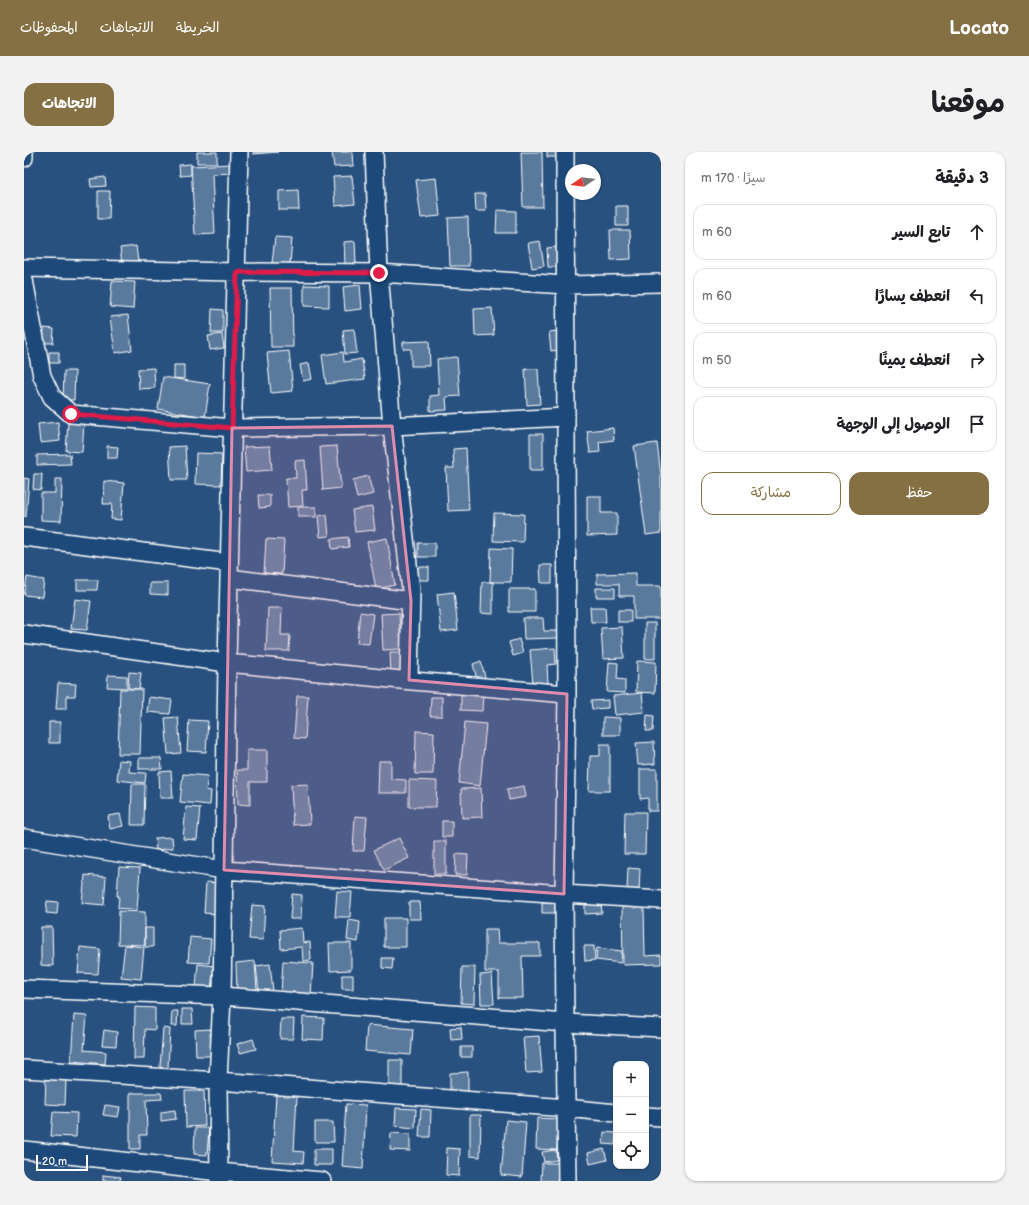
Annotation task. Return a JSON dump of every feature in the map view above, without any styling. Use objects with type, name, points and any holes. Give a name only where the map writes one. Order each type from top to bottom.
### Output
[{"type":"street","points":[[24,152],[24,158]]},
{"type":"street","points":[[219,1176],[218,1081],[222,996],[227,663],[239,152]]},
{"type":"street","points":[[374,152],[379,273],[392,426],[411,590],[409,680]]},
{"type":"street","points":[[565,152],[567,694],[564,894],[567,1181]]},
{"type":"street","points":[[24,268],[379,273],[565,285],[661,283]]},
{"type":"street","points":[[24,280],[42,376],[52,397],[71,414],[232,428],[392,426],[566,418]]},
{"type":"street","points":[[24,537],[411,601]]},
{"type":"street","points":[[24,634],[227,663],[567,694]]},
{"type":"street","points":[[24,838],[224,870],[661,900]]},
{"type":"street","points":[[24,989],[222,996],[565,1023],[661,1028]]},
{"type":"street","points":[[24,1069],[218,1081],[613,1113]]},
{"type":"street","points":[[649,1116],[661,1117]]},
{"type":"street","points":[[24,1150],[219,1176],[322,1181]]},
{"type":"highlighted area","points":[[392,426],[411,601],[409,680],[567,694],[564,894],[224,870],[232,428]]},
{"type":"building","points":[[197,152],[217,152],[217,163],[197,163]]},
{"type":"building","points":[[253,152],[278,152],[253,154]]},
{"type":"building","points":[[332,152],[352,152],[353,166],[334,167]]},
{"type":"building","points":[[521,152],[542,152],[543,207],[523,207]]},
{"type":"building","points":[[547,152],[557,152],[557,157],[547,157]]},
{"type":"building","points":[[191,164],[191,175],[180,176],[179,165]]},
{"type":"building","points":[[233,164],[233,173],[212,174],[215,234],[195,235],[191,166]]},
{"type":"building","points":[[352,176],[355,204],[335,206],[333,177]]},
{"type":"building","points":[[105,177],[106,186],[91,187],[90,179]]},
{"type":"building","points":[[436,178],[440,216],[421,218],[416,180]]},
{"type":"building","points":[[298,190],[299,210],[279,210],[279,191]]},
{"type":"building","points":[[98,191],[110,191],[109,219],[98,219]]},
{"type":"building","points":[[475,194],[485,194],[486,211],[476,211]]},
{"type":"building","points":[[616,206],[628,206],[628,226],[616,226]]},
{"type":"building","points":[[497,210],[516,211],[516,233],[496,233]]},
{"type":"building","points":[[468,217],[469,266],[450,266],[448,218]]},
{"type":"building","points":[[610,230],[630,230],[631,259],[611,260]]},
{"type":"building","points":[[275,237],[292,238],[290,265],[272,263]]},
{"type":"building","points":[[355,241],[356,264],[345,264],[344,242]]},
{"type":"building","points":[[540,241],[544,266],[532,268],[528,243]]},
{"type":"building","points":[[136,246],[138,261],[122,263],[120,248]]},
{"type":"building","points":[[557,247],[558,267],[548,267],[547,248]]},
{"type":"building","points":[[112,281],[135,282],[133,309],[110,307]]},
{"type":"building","points":[[304,285],[329,286],[329,307],[304,306]]},
{"type":"building","points":[[360,285],[362,309],[345,311],[343,287]]},
{"type":"building","points":[[270,288],[292,288],[293,347],[271,347]]},
{"type":"building","points":[[492,308],[494,335],[475,336],[474,309]]},
{"type":"building","points":[[212,309],[223,310],[223,333],[211,333]]},
{"type":"building","points":[[128,315],[132,350],[115,353],[110,317]]},
{"type":"building","points":[[44,328],[54,329],[53,343],[43,343]]},
{"type":"building","points":[[354,329],[357,353],[345,354],[343,330]]},
{"type":"building","points":[[557,331],[558,350],[551,351],[549,332]]},
{"type":"building","points":[[222,334],[224,348],[210,350],[208,336]]},
{"type":"building","points":[[429,341],[430,366],[411,366],[411,349],[403,349],[403,342]]},
{"type":"building","points":[[289,351],[293,391],[271,393],[267,353]]},
{"type":"building","points":[[49,352],[59,352],[59,363],[49,363]]},
{"type":"building","points":[[343,352],[344,362],[362,359],[365,379],[326,384],[322,355]]},
{"type":"building","points":[[457,357],[460,396],[446,397],[447,410],[430,411],[430,396],[439,395],[437,359]]},
{"type":"building","points":[[309,363],[312,379],[303,381],[300,365]]},
{"type":"building","points":[[174,365],[184,365],[184,379],[174,378]]},
{"type":"building","points":[[154,368],[155,388],[139,389],[138,369]]},
{"type":"building","points":[[525,369],[538,369],[540,404],[527,405]]},
{"type":"building","points":[[64,371],[75,371],[74,400],[63,400]]},
{"type":"building","points":[[163,377],[210,384],[205,417],[158,409]]},
{"type":"building","points":[[58,422],[60,441],[40,443],[38,424]]},
{"type":"building","points":[[68,423],[84,424],[82,452],[66,451]]},
{"type":"building","points":[[613,428],[614,440],[599,442],[600,452],[590,453],[587,431]]},
{"type":"building","points":[[530,434],[543,434],[543,470],[530,470]]},
{"type":"building","points":[[657,443],[661,475],[661,533],[646,535],[634,446]]},
{"type":"building","points":[[107,446],[118,447],[117,458],[107,458]]},
{"type":"building","points":[[185,446],[187,480],[171,480],[169,447]]},
{"type":"building","points":[[270,446],[272,470],[246,472],[244,447]]},
{"type":"building","points":[[337,446],[341,488],[323,490],[320,447]]},
{"type":"building","points":[[466,448],[469,510],[448,511],[446,468],[454,468],[453,449]]},
{"type":"building","points":[[196,453],[222,454],[221,485],[195,484]]},
{"type":"building","points":[[70,454],[71,464],[37,465],[37,455]]},
{"type":"building","points":[[305,460],[307,490],[302,490],[303,506],[288,507],[286,478],[296,478],[295,461]]},
{"type":"building","points":[[34,474],[42,474],[41,490],[33,489]]},
{"type":"building","points":[[368,476],[373,494],[357,498],[353,480]]},
{"type":"building","points":[[24,478],[29,479],[26,517],[24,516]]},
{"type":"building","points":[[55,479],[62,479],[61,521],[41,520],[41,493],[55,493]]},
{"type":"building","points":[[104,481],[124,483],[121,520],[111,519],[112,504],[103,504]]},
{"type":"building","points":[[258,495],[270,495],[270,507],[259,508]]},
{"type":"building","points":[[587,496],[601,496],[601,513],[617,513],[617,535],[587,536]]},
{"type":"building","points":[[298,507],[316,507],[316,517],[298,517]]},
{"type":"building","points":[[372,507],[375,530],[355,532],[352,510]]},
{"type":"building","points":[[494,513],[524,514],[523,542],[493,541]]},
{"type":"building","points":[[327,515],[329,536],[320,537],[318,516]]},
{"type":"building","points":[[348,537],[349,547],[332,549],[331,539]]},
{"type":"building","points":[[387,538],[395,585],[376,589],[367,542]]},
{"type":"building","points":[[266,539],[284,540],[282,574],[264,573]]},
{"type":"building","points":[[418,543],[435,543],[435,557],[418,557]]},
{"type":"building","points":[[491,548],[512,549],[511,582],[490,582]]},
{"type":"building","points":[[540,565],[552,565],[552,583],[541,583]]},
{"type":"building","points":[[416,567],[429,567],[429,580],[416,580]]},
{"type":"building","points":[[636,573],[636,586],[661,586],[661,619],[634,619],[634,596],[619,596],[619,584],[597,584],[597,574]]},
{"type":"building","points":[[27,577],[44,580],[42,597],[24,595]]},
{"type":"building","points":[[77,580],[98,580],[97,590],[77,590]]},
{"type":"building","points":[[482,582],[493,582],[493,614],[481,613]]},
{"type":"building","points":[[150,583],[168,583],[168,595],[150,594]]},
{"type":"building","points":[[596,588],[615,588],[615,597],[596,597]]},
{"type":"building","points":[[509,589],[535,589],[535,612],[509,612]]},
{"type":"building","points":[[454,592],[458,630],[441,632],[437,594]]},
{"type":"building","points":[[75,599],[91,601],[87,630],[71,629]]},
{"type":"building","points":[[590,607],[605,607],[606,622],[591,622]]},
{"type":"building","points":[[268,608],[282,608],[281,635],[290,635],[289,651],[266,651]]},
{"type":"building","points":[[618,610],[631,610],[631,622],[618,622]]},
{"type":"building","points":[[360,612],[373,614],[369,644],[357,643]]},
{"type":"building","points":[[399,613],[401,649],[383,650],[381,614]]},
{"type":"building","points":[[523,618],[543,618],[544,631],[558,631],[558,638],[524,639]]},
{"type":"building","points":[[645,623],[655,623],[655,659],[645,659]]},
{"type":"building","points":[[622,627],[624,658],[603,659],[601,628]]},
{"type":"building","points":[[519,639],[523,653],[513,656],[509,642]]},
{"type":"building","points":[[555,648],[556,664],[547,665],[548,683],[533,684],[530,650]]},
{"type":"building","points":[[390,652],[404,652],[405,674],[391,675]]},
{"type":"building","points":[[481,661],[485,677],[477,680],[473,664]]},
{"type":"building","points":[[637,661],[656,662],[655,693],[636,692]]},
{"type":"building","points":[[609,662],[618,663],[617,679],[625,680],[625,693],[607,692]]},
{"type":"building","points":[[129,672],[141,673],[139,689],[128,688]]},
{"type":"building","points":[[108,675],[127,676],[127,688],[107,687]]},
{"type":"building","points":[[58,683],[76,684],[75,696],[66,696],[66,709],[56,709]]},
{"type":"building","points":[[120,689],[142,689],[140,754],[118,754]]},
{"type":"building","points":[[461,693],[483,694],[482,711],[461,710]]},
{"type":"building","points":[[642,693],[644,712],[615,715],[613,696]]},
{"type":"building","points":[[297,696],[308,696],[305,739],[294,738]]},
{"type":"building","points":[[149,697],[172,700],[170,714],[147,712]]},
{"type":"building","points":[[431,697],[442,697],[442,716],[430,716]]},
{"type":"building","points":[[608,700],[608,708],[592,709],[591,701]]},
{"type":"building","points":[[647,715],[654,716],[653,731],[646,731]]},
{"type":"building","points":[[178,717],[181,753],[168,754],[165,718]]},
{"type":"building","points":[[603,717],[620,718],[620,735],[603,735]]},
{"type":"building","points":[[189,720],[208,721],[206,752],[187,751]]},
{"type":"building","points":[[49,722],[60,722],[60,743],[49,743]]},
{"type":"building","points":[[465,722],[486,724],[480,786],[459,783]]},
{"type":"building","points":[[416,731],[434,732],[433,774],[415,774]]},
{"type":"building","points":[[654,742],[655,764],[638,765],[636,743]]},
{"type":"building","points":[[600,744],[610,744],[610,791],[589,791],[590,756],[600,756]]},
{"type":"building","points":[[247,750],[267,750],[267,782],[250,782],[250,805],[238,804],[237,770],[247,770]]},
{"type":"building","points":[[139,758],[161,758],[162,769],[139,769]]},
{"type":"building","points":[[119,760],[130,761],[129,772],[146,773],[145,783],[117,780]]},
{"type":"building","points":[[379,761],[391,761],[391,779],[406,780],[406,793],[378,793]]},
{"type":"building","points":[[640,769],[657,769],[657,811],[648,811],[648,798],[640,799]]},
{"type":"building","points":[[171,771],[173,798],[160,798],[159,772]]},
{"type":"building","points":[[183,774],[208,776],[206,790],[211,791],[210,805],[180,802]]},
{"type":"building","points":[[409,780],[437,781],[436,807],[409,807]]},
{"type":"building","points":[[132,784],[145,784],[144,825],[131,825]]},
{"type":"building","points":[[308,784],[310,824],[293,825],[291,785]]},
{"type":"building","points":[[524,786],[526,797],[509,800],[507,789]]},
{"type":"building","points":[[481,788],[482,817],[462,818],[461,789]]},
{"type":"building","points":[[186,807],[200,808],[197,840],[183,839]]},
{"type":"building","points":[[625,812],[646,812],[645,854],[624,854]]},
{"type":"building","points":[[120,814],[123,826],[110,829],[108,816]]},
{"type":"building","points":[[355,816],[367,817],[364,851],[353,851]]},
{"type":"building","points":[[442,821],[452,821],[452,837],[442,837]]},
{"type":"building","points":[[172,837],[173,848],[156,850],[155,838]]},
{"type":"building","points":[[399,838],[409,858],[384,870],[374,850]]},
{"type":"building","points":[[434,841],[446,841],[446,874],[434,874]]},
{"type":"building","points":[[456,854],[468,855],[467,875],[455,875]]},
{"type":"building","points":[[119,867],[140,868],[137,910],[118,908],[119,896],[117,896]]},
{"type":"building","points":[[628,868],[640,869],[639,891],[627,890]]},
{"type":"building","points":[[85,875],[106,877],[104,905],[82,903]]},
{"type":"building","points":[[206,882],[218,883],[215,914],[204,913]]},
{"type":"building","points":[[337,891],[352,892],[350,917],[335,917]]},
{"type":"building","points":[[292,894],[302,895],[301,919],[290,919]]},
{"type":"building","points":[[47,901],[58,902],[57,914],[46,913]]},
{"type":"building","points":[[409,902],[420,902],[421,919],[409,919]]},
{"type":"building","points":[[542,902],[559,902],[559,913],[542,913]]},
{"type":"building","points":[[601,903],[602,913],[585,914],[585,904]]},
{"type":"building","points":[[252,905],[265,906],[263,940],[249,939]]},
{"type":"building","points":[[622,906],[644,906],[645,956],[661,955],[661,964],[623,965]]},
{"type":"building","points":[[119,911],[145,912],[145,945],[118,944]]},
{"type":"building","points":[[384,918],[406,918],[406,947],[384,947]]},
{"type":"building","points":[[349,920],[360,922],[358,942],[347,940]]},
{"type":"building","points":[[41,927],[52,927],[53,966],[41,965]]},
{"type":"building","points":[[145,928],[153,928],[153,947],[145,947]]},
{"type":"building","points":[[302,928],[303,943],[310,942],[311,960],[303,961],[302,947],[281,949],[280,930]]},
{"type":"building","points":[[485,929],[497,929],[498,943],[540,943],[540,956],[522,956],[523,998],[499,998],[499,972],[485,972]]},
{"type":"building","points":[[190,937],[211,939],[209,963],[188,962]]},
{"type":"building","points":[[329,943],[351,943],[351,970],[330,971]]},
{"type":"building","points":[[125,945],[144,947],[141,979],[121,977]]},
{"type":"building","points":[[584,946],[594,946],[595,960],[585,961]]},
{"type":"building","points":[[80,947],[100,949],[98,974],[78,973]]},
{"type":"building","points":[[597,948],[622,951],[621,963],[596,960]]},
{"type":"building","points":[[382,958],[393,958],[392,969],[382,968]]},
{"type":"building","points":[[255,961],[257,991],[237,993],[236,963]]},
{"type":"building","points":[[283,961],[313,963],[311,996],[281,994]]},
{"type":"building","points":[[198,964],[214,966],[211,989],[196,987]]},
{"type":"building","points":[[270,964],[273,991],[259,993],[256,966]]},
{"type":"building","points":[[462,967],[475,967],[474,1004],[461,1003]]},
{"type":"building","points":[[492,974],[494,1004],[481,1004],[480,975]]},
{"type":"building","points":[[342,975],[353,975],[353,989],[342,989]]},
{"type":"building","points":[[135,1007],[155,1008],[155,1030],[145,1029],[144,1059],[134,1059]]},
{"type":"building","points":[[182,1009],[192,1009],[193,1024],[182,1024]]},
{"type":"building","points":[[172,1011],[178,1011],[177,1026],[171,1026]]},
{"type":"building","points":[[74,1015],[87,1016],[84,1050],[106,1052],[105,1064],[71,1061]]},
{"type":"building","points":[[303,1017],[324,1018],[323,1040],[302,1039]]},
{"type":"building","points":[[281,1019],[294,1019],[293,1039],[280,1039]]},
{"type":"building","points":[[367,1025],[413,1029],[411,1055],[365,1051]]},
{"type":"building","points":[[461,1027],[462,1039],[451,1040],[450,1028]]},
{"type":"building","points":[[163,1028],[170,1029],[168,1068],[160,1067]]},
{"type":"building","points":[[210,1029],[211,1056],[196,1056],[195,1030]]},
{"type":"building","points":[[104,1030],[117,1032],[116,1046],[102,1045]]},
{"type":"building","points":[[539,1036],[542,1072],[526,1073],[523,1037]]},
{"type":"building","points":[[253,1039],[256,1049],[240,1053],[237,1044]]},
{"type":"building","points":[[461,1047],[472,1047],[472,1057],[461,1057]]},
{"type":"building","points":[[389,1060],[402,1060],[402,1086],[389,1086]]},
{"type":"building","points":[[468,1072],[468,1092],[450,1092],[450,1073]]},
{"type":"building","points":[[46,1079],[66,1080],[65,1105],[45,1104]]},
{"type":"building","points":[[185,1091],[204,1091],[205,1126],[186,1127]]},
{"type":"building","points":[[130,1093],[161,1093],[162,1099],[146,1100],[147,1135],[140,1135],[140,1149],[130,1149]]},
{"type":"building","points":[[276,1095],[297,1096],[294,1151],[304,1152],[303,1163],[272,1161]]},
{"type":"building","points":[[346,1104],[366,1105],[363,1169],[342,1167]]},
{"type":"building","points":[[105,1105],[120,1107],[118,1117],[103,1115]]},
{"type":"building","points":[[396,1108],[416,1109],[415,1128],[395,1126]]},
{"type":"building","points":[[421,1109],[431,1110],[430,1137],[419,1137]]},
{"type":"building","points":[[175,1110],[176,1119],[161,1121],[161,1112]]},
{"type":"building","points":[[53,1112],[77,1113],[76,1137],[51,1136]]},
{"type":"building","points":[[470,1115],[481,1115],[480,1157],[470,1156]]},
{"type":"building","points":[[537,1118],[558,1119],[557,1150],[536,1149]]},
{"type":"building","points":[[506,1120],[526,1122],[522,1177],[501,1175]]},
{"type":"building","points":[[315,1122],[333,1122],[334,1142],[315,1142]]},
{"type":"building","points":[[195,1128],[209,1128],[207,1155],[194,1154]]},
{"type":"building","points":[[604,1132],[613,1133],[613,1145],[603,1144]]},
{"type":"building","points":[[391,1133],[410,1134],[410,1151],[390,1150]]},
{"type":"building","points":[[447,1148],[460,1149],[459,1176],[446,1175]]},
{"type":"building","points":[[314,1149],[332,1149],[332,1165],[314,1165]]},
{"type":"building","points":[[604,1149],[607,1160],[590,1164],[588,1153]]},
{"type":"building","points":[[556,1150],[557,1160],[544,1162],[542,1152]]},
{"type":"building","points":[[542,1163],[564,1163],[563,1181],[541,1181]]},
{"type":"building","points":[[103,1175],[121,1177],[120,1181],[103,1181]]},
{"type":"route","points":[[71,414],[232,428],[237,272],[379,273]]}]
